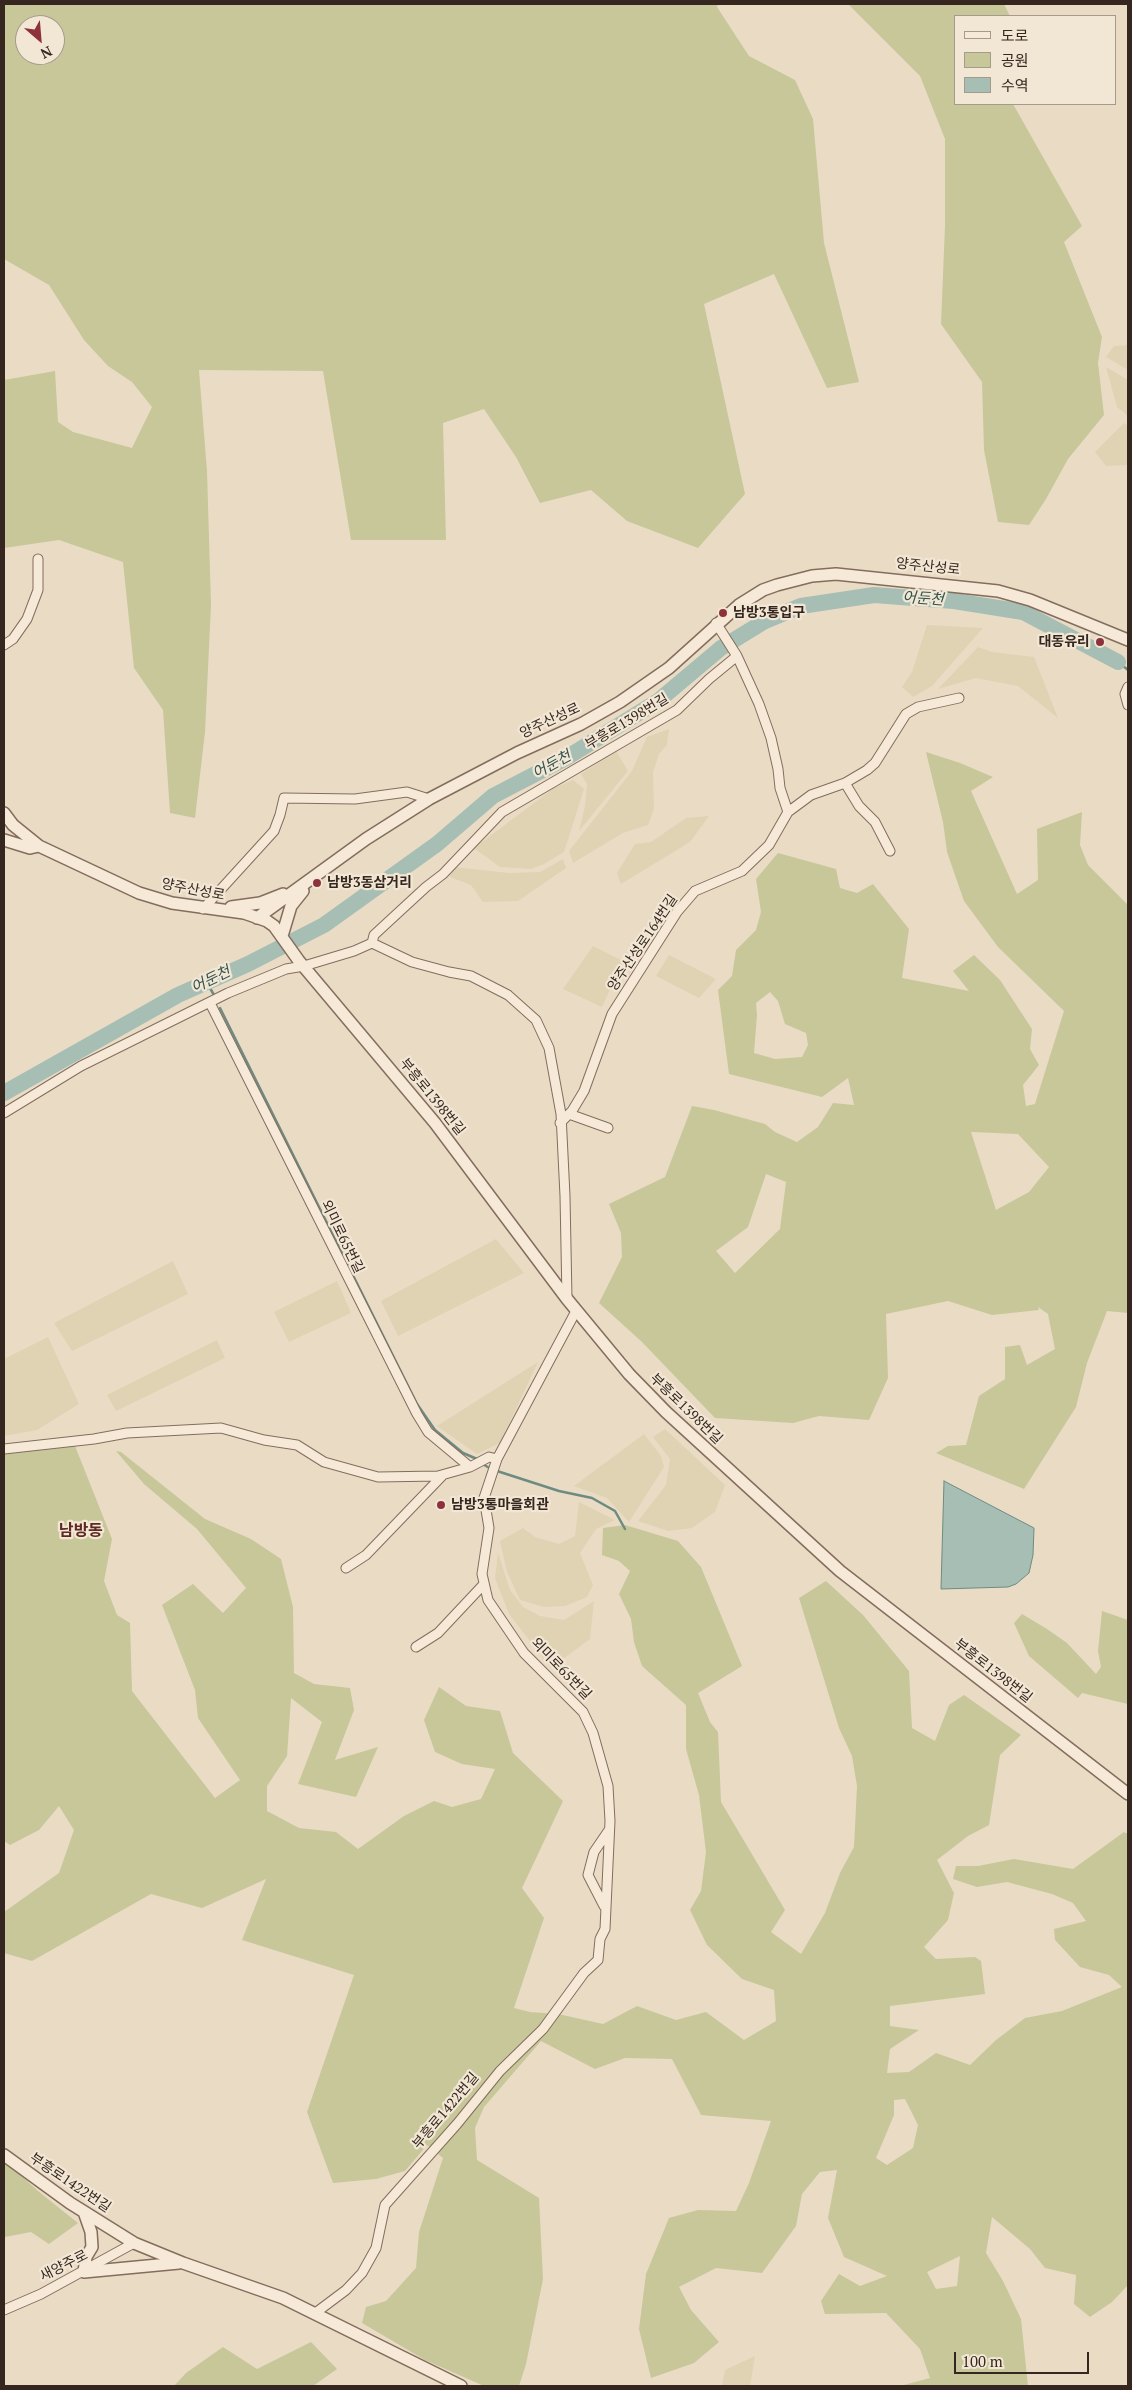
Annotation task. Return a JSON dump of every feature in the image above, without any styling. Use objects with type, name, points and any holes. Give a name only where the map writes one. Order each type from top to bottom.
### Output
[{"type":"street","points":[[4,645],[13,639],[27,619],[38,590],[38,559]]},
{"type":"street","name":"양주산성로","points":[[4,813],[13,825],[39,846],[139,893],[172,903],[244,913],[257,918],[314,879],[366,839],[429,800],[517,753],[580,724],[620,702],[669,668],[720,628],[747,600],[770,588],[812,576],[836,574],[998,591],[1030,600],[1128,640]]},
{"type":"street","points":[[720,628],[737,656],[759,704],[770,738],[778,769],[780,788],[788,812]]},
{"type":"street","name":"부흥로1398번길","points":[[372,943],[374,935],[426,887],[443,874],[502,812],[677,710],[709,679],[737,656]]},
{"type":"street","points":[[1127,690],[1128,705]]},
{"type":"street","name":"양주산성로164번길","points":[[564,1117],[584,1091],[612,1014],[677,912],[695,892],[742,871],[769,845],[788,812],[811,795],[845,783],[875,763],[906,714],[918,707],[959,698]]},
{"type":"street","points":[[845,783],[859,806],[875,822],[890,851]]},
{"type":"street","points":[[207,909],[274,831],[284,798],[355,799],[407,792],[429,800]]},
{"type":"street","points":[[4,840],[30,848],[39,846]]},
{"type":"street","points":[[207,909],[260,903],[314,879]]},
{"type":"street","points":[[282,936],[291,906],[314,879]]},
{"type":"street","name":"부흥로1398번길","points":[[257,918],[267,921],[282,936],[302,963],[435,1123],[566,1299],[629,1374],[660,1405],[840,1571],[1128,1794]]},
{"type":"street","points":[[4,1112],[81,1066],[228,993],[302,963],[354,951],[372,943],[412,962],[471,976],[508,995],[536,1020],[549,1048],[564,1117],[566,1299]]},
{"type":"street","name":"외미로65번길","points":[[210,1003],[417,1414],[428,1432],[477,1464]]},
{"type":"street","points":[[564,1117],[608,1128]]},
{"type":"street","name":"외미로65번길","points":[[576,1311],[495,1466],[484,1498],[489,1528],[482,1574],[488,1600],[524,1653],[583,1712],[593,1733],[608,1786],[609,1830],[605,1929]]},
{"type":"street","points":[[4,1449],[105,1438],[127,1433],[221,1428],[264,1440],[297,1445],[324,1462],[378,1477],[443,1475],[477,1464],[488,1457],[495,1466]]},
{"type":"street","points":[[346,1568],[366,1555],[443,1475]]},
{"type":"street","points":[[416,1647],[438,1633],[484,1584]]},
{"type":"street","points":[[605,1907],[588,1875],[594,1852],[609,1830]]},
{"type":"street","name":"부흥로1422번길","points":[[314,2314],[346,2290],[362,2273],[376,2248],[385,2206],[457,2124],[500,2071],[543,2029],[584,1972],[598,1960],[600,1940],[605,1929]]},
{"type":"street","name":"부흥로1422번길","points":[[4,2156],[35,2180],[134,2243],[183,2263],[283,2298],[461,2386]]},
{"type":"street","points":[[84,2212],[91,2232],[92,2247],[86,2257],[84,2272],[183,2263]]},
{"type":"street","name":"새양주로","points":[[4,2310],[84,2272],[134,2243]]},
{"type":"shaded area","points":[[1128,345],[1128,370],[1106,357],[1114,346]]},
{"type":"shaded area","points":[[1106,367],[1128,380],[1128,416],[1117,407]]},
{"type":"shaded area","points":[[1124,423],[1128,426],[1128,465],[1106,466],[1095,452]]},
{"type":"shaded area","points":[[927,625],[983,628],[932,686],[913,697],[902,687],[912,672]]},
{"type":"shaded area","points":[[978,647],[992,652],[1034,657],[1058,718],[1018,686],[976,678],[938,689]]},
{"type":"shaded area","points":[[669,729],[667,745],[659,754],[653,772],[654,809],[648,825],[623,833],[573,863],[569,851],[632,771],[647,737]]},
{"type":"shaded area","points":[[616,751],[628,771],[579,831],[585,806],[587,784],[581,774]]},
{"type":"shaded area","points":[[573,780],[584,789],[564,852],[544,864],[531,869],[500,867],[474,848],[554,788]]},
{"type":"shaded area","points":[[709,816],[690,842],[621,884],[617,873],[635,844],[651,842],[686,818]]},
{"type":"shaded area","points":[[563,859],[566,868],[518,901],[483,902],[471,885],[450,877],[454,867],[509,873],[540,872]]},
{"type":"shaded area","points":[[593,946],[623,961],[602,1007],[563,989]]},
{"type":"shaded area","points":[[669,955],[716,979],[699,998],[656,976]]},
{"type":"shaded area","points":[[496,1239],[524,1273],[398,1336],[381,1301]]},
{"type":"shaded area","points":[[173,1261],[188,1294],[72,1351],[54,1323]]},
{"type":"shaded area","points":[[337,1281],[351,1313],[289,1342],[274,1312]]},
{"type":"shaded area","points":[[48,1337],[79,1404],[37,1430],[4,1436],[4,1359]]},
{"type":"shaded area","points":[[217,1340],[225,1358],[116,1411],[107,1395]]},
{"type":"shaded area","points":[[538,1362],[500,1443],[477,1454],[437,1426]]},
{"type":"shaded area","points":[[665,1429],[725,1485],[715,1512],[692,1528],[668,1531],[638,1521],[666,1485],[670,1459],[653,1437]]},
{"type":"shaded area","points":[[644,1434],[661,1456],[664,1467],[629,1522],[607,1498],[574,1486]]},
{"type":"shaded area","points":[[579,1502],[615,1520],[596,1529],[580,1553],[593,1585],[587,1597],[565,1606],[544,1607],[520,1600],[507,1572],[500,1541],[523,1528],[535,1537],[559,1544],[575,1536]]},
{"type":"shaded area","points":[[498,1553],[510,1590],[523,1607],[540,1616],[564,1620],[594,1601],[590,1639],[551,1668],[509,1614],[495,1578]]},
{"type":"shaded area","points":[[755,2356],[750,2386],[722,2386],[725,2370]]},
{"type":"green space","points":[[4,4],[718,4],[717,7],[749,56],[795,80],[813,119],[824,243],[859,382],[827,388],[774,274],[704,304],[745,494],[698,548],[627,521],[591,490],[540,503],[516,457],[484,409],[443,423],[446,540],[351,540],[323,371],[199,370],[207,471],[211,605],[205,732],[195,818],[170,813],[163,710],[134,668],[123,562],[59,540],[4,548],[4,380],[55,371],[58,422],[73,432],[132,448],[152,407],[132,382],[108,366],[84,340],[49,285],[4,259]]},
{"type":"green space","points":[[848,4],[1004,4],[1010,15],[954,15],[954,105],[1014,105],[1082,226],[1064,242],[1102,337],[1098,363],[1104,415],[1068,459],[1029,525],[998,522],[984,450],[982,382],[941,324],[945,226],[945,139],[920,76]]},
{"type":"green space","points":[[926,752],[960,763],[993,777],[971,791],[1017,894],[1038,880],[1037,829],[1082,812],[1080,845],[1088,865],[1128,905],[1128,1313],[1107,1311],[1087,1363],[1076,1407],[1024,1489],[936,1453],[948,1446],[966,1445],[979,1396],[1005,1379],[1005,1347],[1020,1345],[1027,1365],[1055,1349],[1048,1314],[1038,1307],[1039,1310],[992,1315],[948,1301],[886,1314],[888,1378],[869,1420],[819,1416],[793,1423],[715,1418],[642,1342],[599,1303],[622,1257],[621,1233],[609,1204],[665,1177],[692,1106],[765,1124],[775,1132],[797,1142],[818,1127],[833,1103],[854,1105],[848,1078],[822,1097],[729,1074],[718,990],[732,976],[736,950],[756,930],[761,912],[756,879],[778,853],[836,869],[840,888],[857,893],[873,884],[909,929],[902,978],[969,991],[953,971],[974,955],[1000,980],[1032,1029],[1030,1049],[1039,1065],[1023,1085],[1026,1106],[1035,1104],[1064,1011],[998,947],[964,901],[947,852],[943,822]],"holes":[[[770,992],[778,1001],[785,1024],[806,1033],[808,1045],[802,1057],[775,1059],[754,1053],[756,1003]],[[971,1132],[1018,1134],[1049,1167],[1029,1192],[996,1210]],[[766,1174],[786,1182],[780,1229],[735,1273],[716,1251],[748,1227]]]},
{"type":"green space","points":[[75,1446],[112,1539],[104,1581],[117,1615],[130,1623],[132,1691],[215,1798],[240,1780],[198,1718],[195,1690],[162,1605],[193,1584],[223,1613],[246,1588],[197,1529],[144,1484],[116,1451],[121,1452],[205,1519],[251,1539],[281,1559],[293,1607],[294,1673],[314,1684],[350,1688],[354,1710],[335,1760],[378,1747],[356,1797],[298,1784],[322,1722],[291,1698],[287,1756],[267,1786],[267,1811],[299,1828],[336,1832],[358,1849],[404,1816],[434,1801],[452,1807],[481,1799],[495,1769],[462,1764],[435,1752],[424,1720],[439,1687],[466,1706],[500,1711],[513,1753],[563,1801],[522,1888],[544,1918],[514,2008],[530,2012],[558,2014],[603,2024],[637,2006],[676,2020],[706,2012],[744,2040],[776,2021],[774,1990],[742,1979],[707,1945],[690,1910],[701,1891],[706,1852],[699,1795],[686,1749],[686,1705],[642,1666],[634,1642],[631,1619],[619,1594],[630,1571],[619,1561],[602,1555],[603,1528],[625,1525],[678,1541],[701,1567],[742,1666],[698,1693],[710,1722],[718,1732],[721,1802],[785,1910],[771,1932],[801,1954],[825,1913],[840,1873],[854,1847],[857,1786],[852,1756],[839,1728],[799,1598],[826,1581],[863,1615],[909,1671],[912,1728],[935,1741],[949,1705],[964,1695],[1021,1735],[1000,1755],[989,1825],[968,1836],[937,1860],[954,1893],[948,1920],[924,1947],[936,1959],[975,1957],[981,1961],[985,1994],[890,2006],[890,2026],[919,2030],[890,2049],[887,2073],[909,2072],[936,2053],[970,2065],[996,2040],[1025,2018],[1062,2011],[1122,1987],[1109,1975],[1080,1967],[1055,1940],[1054,1929],[1086,1921],[1073,1903],[1052,1894],[1007,1882],[977,1887],[953,1879],[956,1866],[978,1866],[1014,1859],[1073,1869],[1124,1832],[1128,1834],[1128,2285],[1112,2302],[1090,2317],[1074,2304],[1076,2275],[1045,2268],[1030,2249],[992,2217],[986,2253],[1003,2281],[1021,2319],[1028,2386],[900,2386],[930,2378],[920,2349],[886,2313],[825,2314],[821,2301],[839,2274],[860,2286],[887,2276],[844,2257],[828,2218],[837,2170],[820,2172],[802,2194],[796,2226],[762,2273],[716,2268],[679,2287],[691,2310],[719,2342],[694,2363],[651,2378],[639,2329],[646,2274],[669,2218],[698,2210],[736,2211],[749,2183],[771,2121],[701,2115],[672,2059],[625,2058],[595,2069],[541,2041],[484,2107],[475,2128],[477,2160],[539,2198],[543,2279],[526,2364],[519,2386],[484,2386],[425,2360],[362,2323],[366,2307],[386,2301],[416,2268],[419,2232],[443,2158],[427,2145],[405,2171],[376,2179],[333,2183],[307,2112],[354,1975],[242,1940],[266,1879],[202,1908],[151,1894],[32,1961],[4,1953],[4,1912],[59,1873],[74,1830],[59,1806],[39,1830],[10,1845],[4,1841],[4,1453]],"holes":[[[905,2099],[918,2125],[913,2148],[887,2165],[876,2158],[894,2115],[894,2100]],[[960,2256],[957,2286],[936,2289],[927,2272]]]},
{"type":"green space","points":[[1102,1611],[1128,1620],[1128,1704],[1082,1693],[1078,1698],[1029,1656],[1014,1623],[1022,1614],[1047,1629],[1067,1643],[1096,1674],[1101,1667],[1098,1651]]},
{"type":"green space","points":[[4,2160],[38,2191],[78,2223],[49,2244],[31,2232],[5,2237]]},
{"type":"green space","points":[[311,2342],[337,2369],[313,2386],[174,2386],[186,2373],[223,2347],[257,2369]]},
{"type":"water","points":[[944,1481],[1034,1528],[1033,1555],[1029,1573],[1016,1584],[1008,1587],[941,1589]]},
{"type":"waterway","name":"어둔천","points":[[4,1093],[178,995],[248,964],[324,925],[437,844],[493,796],[566,758],[658,701],[721,648],[765,621],[801,606],[874,595],[954,601],[1023,612],[1118,662]]},
{"type":"waterway","name":"어둔천","points":[[1118,662],[1128,670]]},
{"type":"waterway","points":[[207,983],[214,995]]},
{"type":"waterway","points":[[220,1008],[417,1404],[435,1430],[463,1453],[477,1459]]},
{"type":"waterway","points":[[481,1463],[491,1469]]},
{"type":"waterway","points":[[497,1471],[559,1491],[592,1498],[615,1511],[625,1529]]},
{"type":"place","name":"남방3통입구","points":[[723,613]]},
{"type":"place","name":"대동유리","points":[[1100,642]]},
{"type":"place","name":"남방3동삼거리","points":[[317,883]]},
{"type":"place","name":"남방3통마을회관","points":[[441,1505]]},
{"type":"district","name":"남방동","points":[[81,1531]]}]
